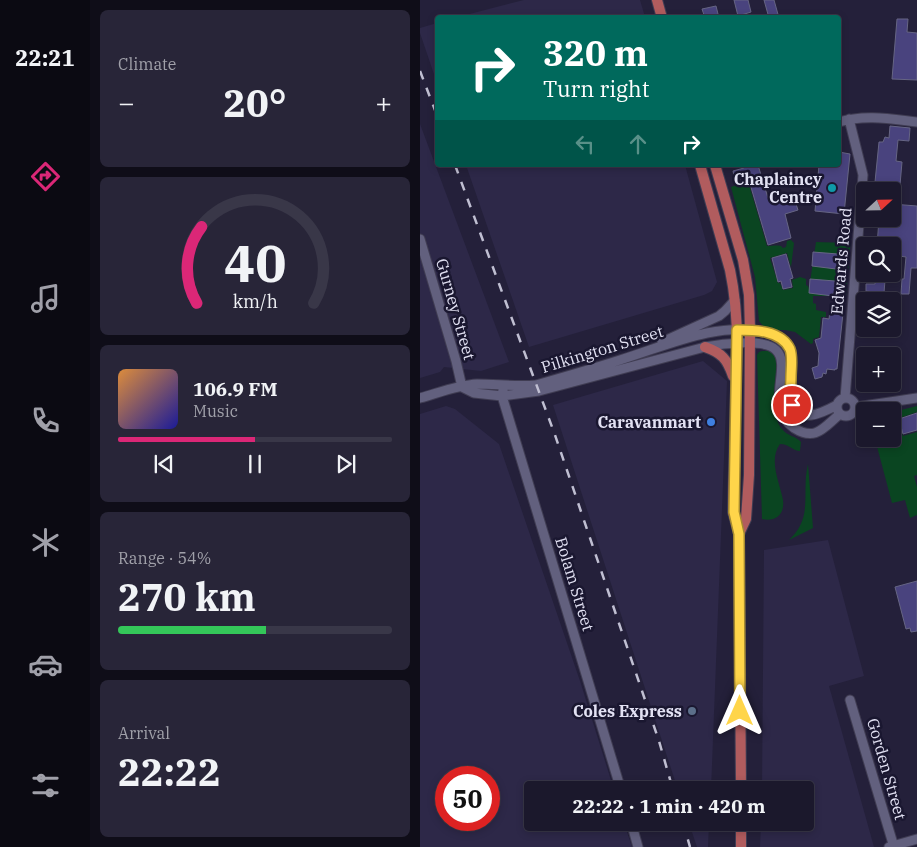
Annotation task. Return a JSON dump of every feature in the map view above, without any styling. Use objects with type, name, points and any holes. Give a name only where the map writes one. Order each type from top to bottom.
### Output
[{"type":"main road","points":[[657,0],[661,15]]},
{"type":"main road","points":[[701,167],[726,254],[731,277],[737,330],[734,512],[739,534],[740,781]]},
{"type":"main road","points":[[716,167],[746,274],[749,295],[750,475],[746,519],[739,534]]},
{"type":"main road","points":[[705,347],[717,352],[727,360],[736,384]]},
{"type":"main road","points":[[741,831],[741,847]]},
{"type":"street","points":[[841,121],[871,117],[917,122]]},
{"type":"street","name":"Edwards Road","points":[[845,398],[863,175],[849,119]]},
{"type":"street","name":"Gurney Street","points":[[420,239],[462,387]]},
{"type":"street","points":[[621,360],[719,316],[734,300]]},
{"type":"street","name":"Pilkington Street","points":[[420,398],[476,384],[503,386],[536,385],[700,335],[720,331],[750,330],[771,334],[790,348],[790,397],[792,405],[800,413],[810,416],[817,415],[837,405]]},
{"type":"street","name":"Pilkington Street","points":[[462,387],[474,393],[502,396],[538,390],[705,347],[750,343],[772,346],[779,354],[781,359],[780,406],[782,414],[790,425],[802,432],[812,434],[820,431],[840,414]]},
{"type":"street","name":"Bolam Street","points":[[503,386],[502,396],[618,781]]},
{"type":"street","points":[[845,398],[854,401],[856,407],[852,415],[846,417],[838,412],[837,405],[839,401],[845,398]]},
{"type":"street","points":[[890,402],[917,398]]},
{"type":"street","name":"Gorden Street","points":[[850,700],[892,847]]},
{"type":"street","points":[[634,831],[638,847]]},
{"type":"street","points":[[892,847],[917,839]]},
{"type":"shaded area","points":[[524,0],[640,0],[644,15],[466,15]]},
{"type":"shaded area","points":[[435,24],[435,77],[420,33],[420,28]]},
{"type":"shaded area","points":[[420,124],[509,362],[481,371],[444,367],[440,372],[420,378]]},
{"type":"shaded area","points":[[467,167],[686,167],[717,282],[712,291],[529,347]]},
{"type":"shaded area","points":[[703,361],[727,381],[711,781],[675,781],[553,405]]},
{"type":"shaded area","points":[[446,406],[455,409],[499,444],[580,681],[611,781],[524,781],[524,831],[627,831],[632,847],[420,847],[420,414]]},
{"type":"shaded area","points":[[828,540],[864,676],[829,686],[874,847],[760,847],[761,831],[814,831],[814,781],[762,781],[764,550]]},
{"type":"shaded area","points":[[692,831],[709,831],[708,847],[697,847]]},
{"type":"green space","points":[[748,181],[767,246],[781,246],[783,248],[786,247],[787,241],[791,240],[794,243],[791,267],[787,253],[770,258],[778,283],[780,283],[783,290],[793,288],[792,280],[800,277],[806,279],[806,285],[809,289],[816,242],[847,243],[849,236],[851,236],[846,296],[813,296],[816,310],[826,312],[826,317],[821,317],[819,337],[813,339],[811,344],[795,332],[772,330],[764,327],[759,321],[755,277],[731,187]]},
{"type":"green space","points":[[762,351],[771,351],[775,356],[777,364],[774,398],[778,423],[784,431],[801,442],[800,451],[780,444],[777,450],[775,464],[783,505],[778,516],[767,520],[762,519],[757,355]]},
{"type":"green space","points":[[917,406],[917,412],[901,418],[901,410]]},
{"type":"green space","points":[[901,430],[903,436],[917,432],[917,475],[914,476],[917,487],[917,515],[910,518],[905,500],[892,503],[877,447],[901,447]]},
{"type":"green space","points":[[808,464],[813,528],[789,540],[802,522]]},
{"type":"building","points":[[734,0],[748,0],[751,12],[738,15]]},
{"type":"building","points":[[764,0],[774,0],[778,15],[768,15]]},
{"type":"building","points":[[716,6],[718,15],[704,15],[702,9]]},
{"type":"building","points":[[897,19],[908,19],[907,32],[917,33],[917,80],[892,79]]},
{"type":"building","points":[[890,126],[910,128],[909,141],[898,140],[896,161],[902,162],[900,182],[875,182],[879,142],[883,142],[885,137],[889,138]]},
{"type":"building","name":"Chaplaincy Centre","points":[[841,152],[850,154],[844,214],[815,211],[819,167],[841,167]]},
{"type":"building","points":[[759,167],[768,198],[774,197],[774,200],[779,198],[780,202],[794,198],[798,210],[785,214],[791,238],[768,245],[748,177],[735,180],[733,171]]},
{"type":"building","points":[[901,205],[917,206],[917,268],[911,268],[909,294],[901,294],[906,257],[901,256],[901,237],[878,237],[878,228],[901,228]]},
{"type":"building","points":[[813,252],[838,254],[838,257],[846,257],[845,266],[836,266],[836,269],[812,266]]},
{"type":"building","points":[[786,254],[793,278],[790,279],[792,287],[783,289],[781,281],[778,282],[772,258]]},
{"type":"building","points":[[810,279],[835,281],[835,284],[843,284],[842,294],[833,293],[833,296],[809,293]]},
{"type":"building","points":[[875,282],[885,282],[884,292],[866,291],[866,284],[875,284]]},
{"type":"building","points":[[830,311],[843,313],[837,369],[827,369],[826,374],[823,373],[822,377],[815,379],[812,368],[818,366],[819,353],[815,340],[821,338],[823,318],[829,319]]},
{"type":"building","points":[[917,413],[917,430],[903,434],[901,418]]},
{"type":"building","points":[[917,581],[917,631],[911,632],[910,628],[906,629],[895,587]]},
{"type":"railway","points":[[420,71],[435,110]]},
{"type":"railway","points":[[456,167],[555,435],[659,741],[670,781]]},
{"type":"railway","points":[[686,831],[690,847]]},
{"type":"place","name":"Chaplaincy Centre","points":[[832,188]]},
{"type":"place","name":"Caravanmart","points":[[711,422]]},
{"type":"place","name":"Coles Express","points":[[692,711]]},
{"type":"route","points":[[740,711],[739,534],[734,512],[737,330],[750,330],[771,334],[790,348],[790,397],[792,405]]}]
